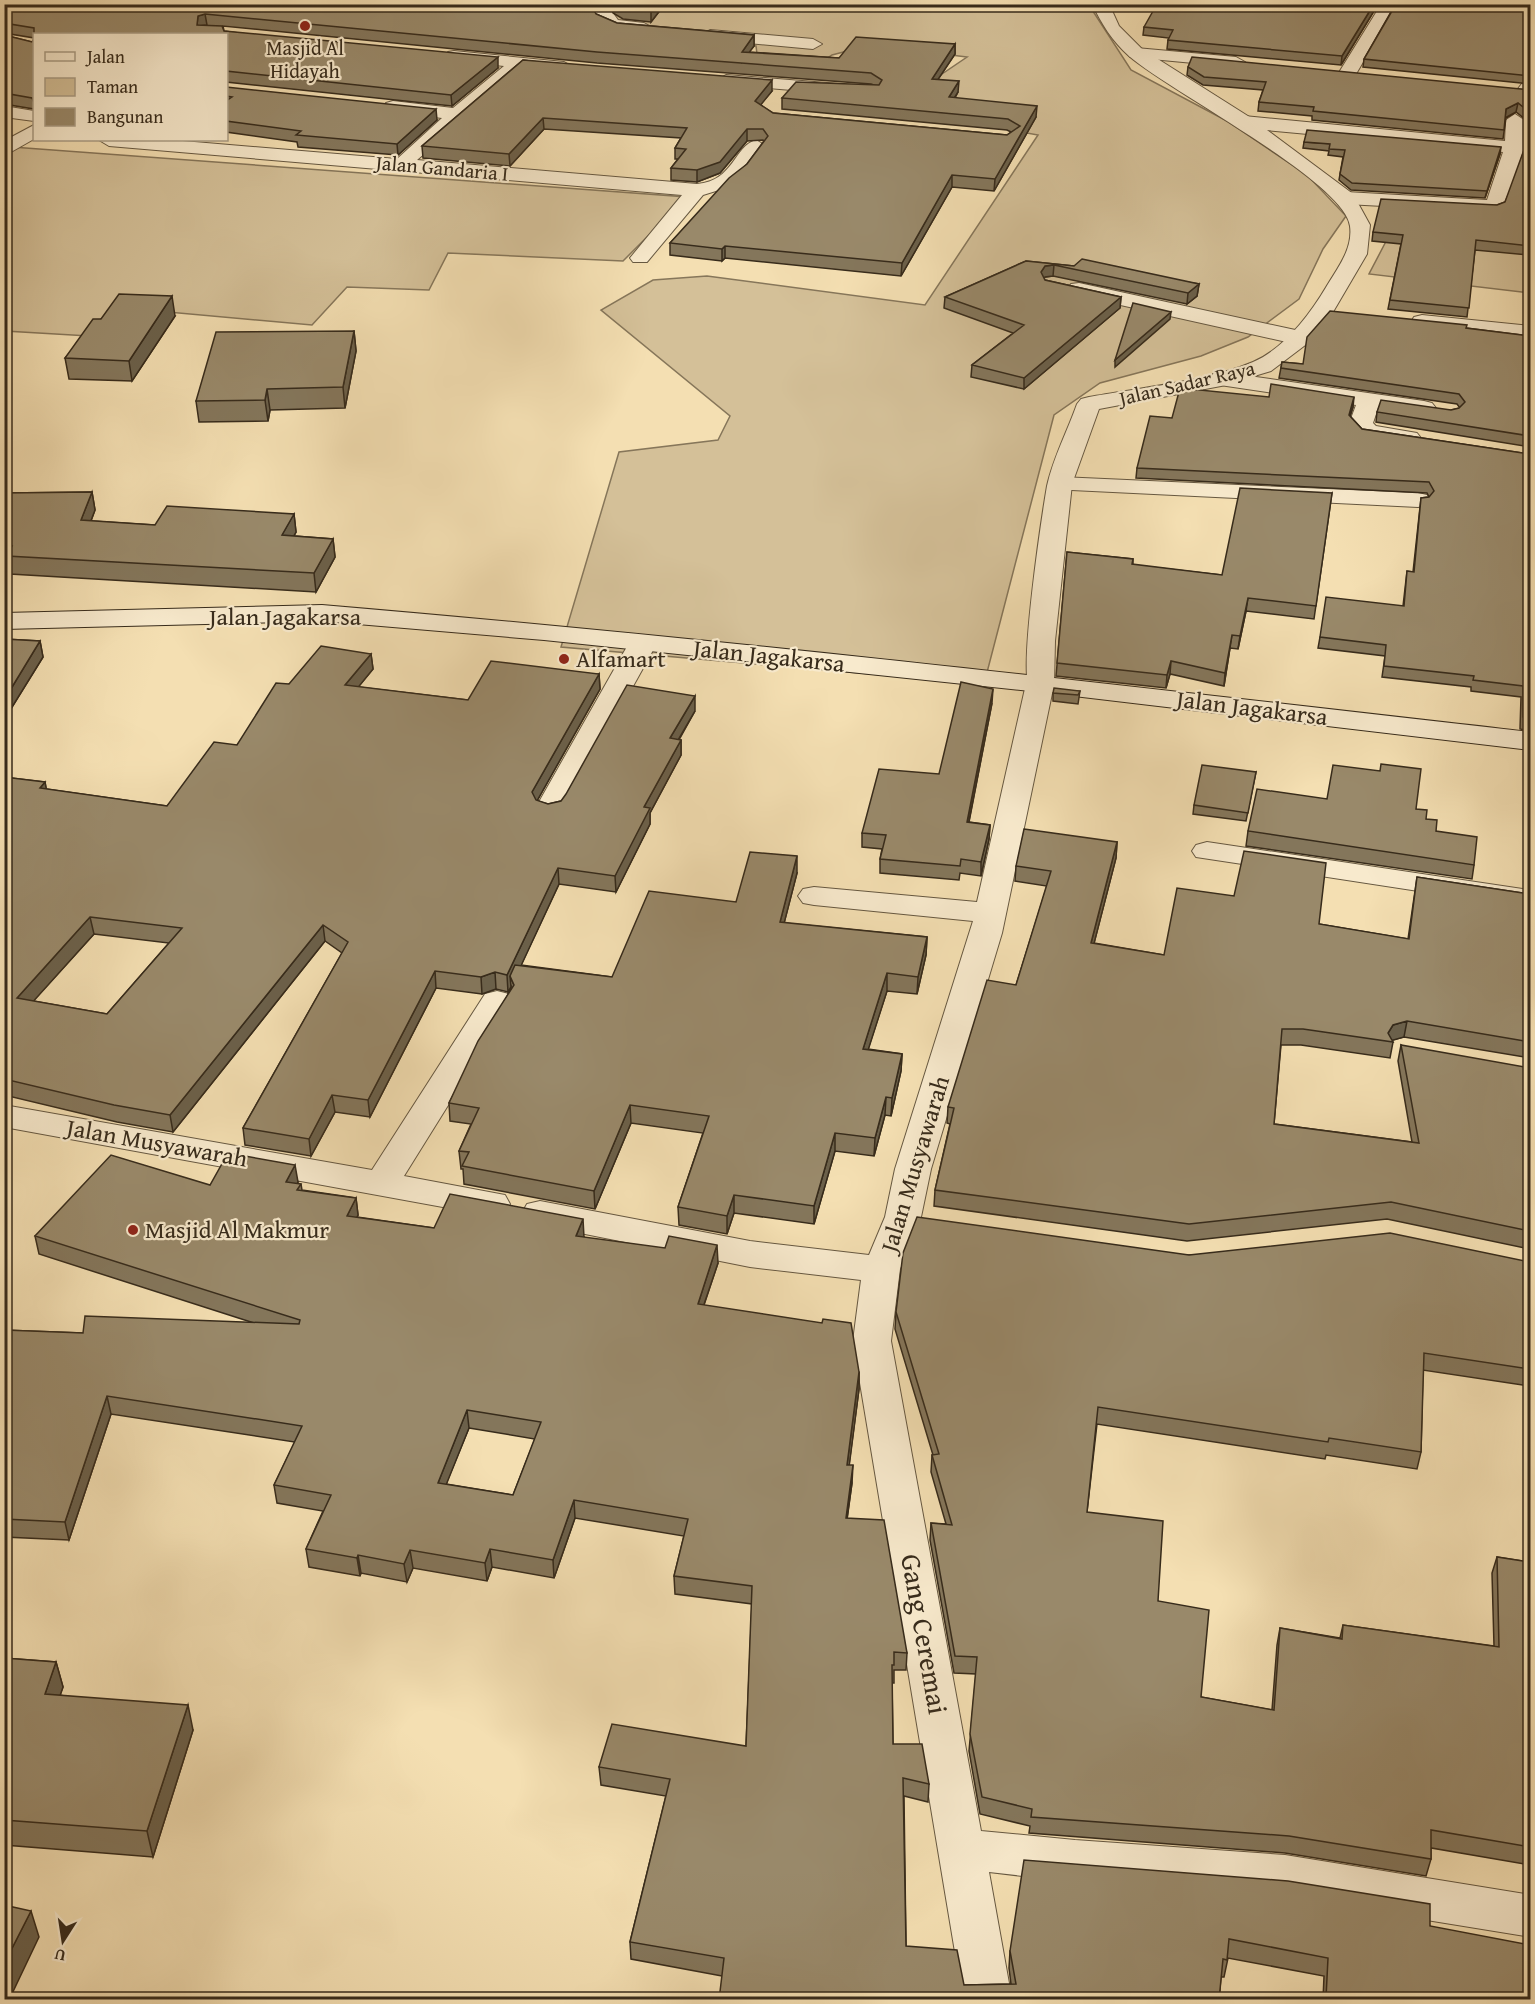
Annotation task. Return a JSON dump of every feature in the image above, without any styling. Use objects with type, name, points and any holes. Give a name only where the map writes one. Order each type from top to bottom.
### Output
[{"type":"street","name":"Jalan Sadar Raya","points":[[1040,684],[1041,642],[1060,484],[1089,404],[1221,379],[1263,366],[1300,338],[1323,312],[1357,254],[1360,225],[1346,198],[1244,122],[1136,53],[1112,28],[1100,4]]},
{"type":"street","points":[[570,8],[591,6],[601,9],[603,18],[612,25],[663,30]]},
{"type":"street","points":[[1347,74],[1385,11]]},
{"type":"street","points":[[698,33],[813,44]]},
{"type":"street","points":[[1136,53],[1255,64]]},
{"type":"street","points":[[439,55],[586,69]]},
{"type":"street","points":[[402,164],[457,114],[520,63]]},
{"type":"street","points":[[1324,72],[1369,77]]},
{"type":"street","points":[[710,79],[860,90]]},
{"type":"street","points":[[776,100],[789,86]]},
{"type":"street","points":[[1504,88],[1529,89]]},
{"type":"street","points":[[376,105],[457,114]]},
{"type":"street","points":[[4,111],[33,127]]},
{"type":"street","points":[[1346,198],[1495,206],[1522,148],[1515,120]]},
{"type":"street","points":[[1244,122],[1522,148]]},
{"type":"street","points":[[4,150],[33,129]]},
{"type":"street","name":"Jalan Gandaria I","points":[[120,141],[697,190],[712,190],[726,182],[756,146]]},
{"type":"street","points":[[640,258],[697,190]]},
{"type":"street","points":[[1053,284],[1300,338]]},
{"type":"street","points":[[1323,312],[1346,314]]},
{"type":"street","points":[[1403,320],[1530,333]]},
{"type":"street","points":[[1245,382],[1279,368]]},
{"type":"street","points":[[1221,379],[1449,411]]},
{"type":"street","points":[[1369,401],[1361,424],[1369,432],[1426,440]]},
{"type":"street","points":[[1060,484],[1196,488],[1418,500]]},
{"type":"street","name":"Jalan Jagakarsa","points":[[4,621],[322,613],[1040,684],[1530,741]]},
{"type":"street","points":[[550,809],[643,643]]},
{"type":"street","name":"Jalan Musyawarah","points":[[4,1116],[382,1183],[750,1254],[881,1269],[903,1217],[913,1168],[990,913],[1040,684]]},
{"type":"street","points":[[1207,851],[1530,898]]},
{"type":"street","points":[[814,896],[990,913]]},
{"type":"street","points":[[382,1183],[497,1001]]},
{"type":"street","points":[[903,1217],[938,1222]]},
{"type":"street","name":"Gang Ceremai","points":[[881,1269],[872,1341],[964,1849],[988,2000]]},
{"type":"street","points":[[964,1849],[1075,1861],[1285,1876],[1526,1916]]},
{"type":"green space","points":[[601,5],[1089,5],[1131,70],[1227,121],[1307,175],[1346,216],[1323,249],[1299,299],[1248,337],[1201,356],[1100,383],[1054,415],[984,684],[561,647],[619,452],[718,440],[730,416],[601,310],[653,280],[707,276],[925,305],[1038,135],[937,117],[911,95],[967,57],[870,45],[832,55],[817,65],[758,62],[756,46],[597,29],[583,18]]},
{"type":"green space","points":[[12,147],[687,197],[623,261],[448,253],[429,290],[347,287],[312,325],[113,307],[89,336],[5,331],[4,152]]},
{"type":"green space","points":[[1394,226],[1530,238],[1530,293],[1369,274]]},
{"type":"building","points":[[4,4],[131,4],[136,11],[149,11],[159,4],[199,4],[230,10],[240,4],[591,5],[596,14],[617,23],[754,35],[742,52],[839,58],[856,37],[955,44],[932,79],[959,81],[949,97],[1037,106],[995,179],[952,175],[902,263],[725,246],[722,249],[670,243],[729,178],[747,164],[768,136],[763,129],[747,129],[720,162],[697,170],[671,168],[686,149],[675,148],[687,128],[543,118],[509,154],[422,146],[523,60],[772,80],[755,101],[773,113],[1007,135],[1020,126],[1008,119],[782,98],[796,82],[879,85],[882,80],[871,73],[597,52],[205,14],[198,16],[197,25],[222,26],[224,31],[498,57],[451,95],[228,71],[228,33],[34,33],[34,28],[4,23]]},
{"type":"building","points":[[615,4],[657,4],[651,11],[622,8]]},
{"type":"building","points":[[1157,4],[1374,4],[1342,56],[1168,40],[1173,30],[1144,27]]},
{"type":"building","points":[[1396,4],[1453,6],[1454,4],[1530,4],[1530,76],[1364,59]]},
{"type":"building","points":[[4,35],[33,40],[33,100],[32,98],[4,93]]},
{"type":"building","points":[[1192,57],[1530,90],[1530,132],[1528,132],[1528,111],[1518,103],[1506,109],[1504,130],[1313,111],[1314,107],[1259,102],[1266,82],[1204,77],[1188,67]]},
{"type":"building","points":[[228,87],[436,109],[397,144],[296,135],[301,131],[228,121],[228,100],[232,97],[228,96]]},
{"type":"building","points":[[1307,130],[1501,147],[1487,191],[1352,183],[1340,174],[1345,150],[1329,149],[1330,144],[1304,142]]},
{"type":"building","points":[[1525,147],[1530,147],[1530,246],[1476,240],[1469,308],[1390,300],[1403,235],[1373,232],[1381,199],[1497,205],[1505,202]]},
{"type":"building","points":[[1082,259],[1199,284],[1188,293],[1054,265],[1045,266],[1041,272],[1045,280],[1121,297],[1024,378],[972,365],[1024,325],[945,297],[1026,261],[1074,266]]},
{"type":"building","points":[[119,294],[172,296],[129,361],[65,358],[93,319],[101,319]]},
{"type":"building","points":[[1133,303],[1171,312],[1115,360]]},
{"type":"building","points":[[1330,311],[1467,325],[1466,328],[1530,336],[1530,436],[1377,412],[1381,400],[1451,410],[1459,408],[1465,402],[1459,394],[1281,368],[1282,362],[1303,364],[1307,337]]},
{"type":"building","points":[[354,331],[343,387],[267,389],[265,400],[196,401],[216,332]]},
{"type":"building","points":[[1271,384],[1354,397],[1349,415],[1362,429],[1530,454],[1530,719],[1523,717],[1523,686],[1473,680],[1474,676],[1384,666],[1386,645],[1320,637],[1326,597],[1404,606],[1407,571],[1414,572],[1421,498],[1429,497],[1434,491],[1429,482],[1137,468],[1150,416],[1172,418],[1180,388],[1269,397]]},
{"type":"building","points":[[1240,488],[1332,493],[1316,606],[1248,598],[1240,636],[1232,635],[1225,673],[1171,661],[1167,675],[1057,663],[1067,552],[1133,559],[1132,564],[1222,575]]},
{"type":"building","points":[[92,492],[81,520],[155,525],[167,506],[294,514],[282,535],[333,539],[314,573],[7,556],[12,546],[4,546],[4,493]]},
{"type":"building","points":[[4,639],[40,641],[6,697],[4,697]]},
{"type":"building","points":[[321,646],[371,654],[345,685],[468,700],[491,661],[599,674],[532,792],[536,800],[548,804],[561,801],[566,794],[627,685],[695,696],[670,738],[681,740],[644,807],[650,808],[615,876],[558,868],[507,975],[495,972],[481,977],[435,971],[368,1100],[332,1095],[309,1139],[243,1128],[348,942],[323,925],[170,1115],[114,1105],[4,1079],[4,777],[45,782],[40,788],[167,806],[214,742],[237,745],[276,683],[289,684]],"holes":[[[90,917],[182,928],[107,1014],[17,998]]]},
{"type":"building","points":[[961,682],[993,689],[967,822],[990,825],[981,862],[961,859],[960,866],[880,859],[886,835],[862,833],[879,769],[939,774]]},
{"type":"building","points":[[1054,688],[1080,691],[1078,695],[1053,693]]},
{"type":"building","points":[[1381,764],[1421,769],[1416,809],[1427,810],[1426,819],[1437,820],[1436,831],[1477,837],[1474,865],[1248,831],[1257,789],[1327,799],[1333,765],[1380,771]]},
{"type":"building","points":[[1202,765],[1256,772],[1248,813],[1194,805]]},
{"type":"building","points":[[1024,829],[1117,842],[1091,943],[1164,955],[1177,888],[1234,896],[1244,851],[1326,863],[1319,924],[1409,939],[1417,877],[1530,894],[1530,1042],[1407,1021],[1393,1025],[1388,1033],[1393,1042],[1303,1029],[1282,1029],[1274,1124],[1419,1143],[1401,1045],[1530,1068],[1530,1231],[1391,1202],[1189,1224],[935,1190],[954,1108],[948,1107],[987,980],[1016,985],[1051,871],[1016,866]]},
{"type":"building","points":[[750,852],[797,856],[780,922],[927,937],[918,977],[887,973],[863,1049],[902,1054],[892,1098],[886,1097],[875,1138],[835,1133],[814,1206],[734,1195],[727,1216],[678,1207],[709,1116],[630,1105],[594,1191],[462,1166],[469,1152],[459,1151],[479,1108],[449,1103],[478,1041],[514,985],[510,976],[515,965],[612,977],[649,891],[736,902]]},
{"type":"building","points":[[228,1153],[295,1165],[286,1182],[301,1184],[297,1190],[356,1198],[347,1216],[434,1228],[450,1194],[583,1219],[576,1236],[665,1248],[669,1236],[717,1245],[698,1304],[822,1323],[823,1319],[851,1323],[859,1372],[847,1465],[853,1465],[846,1518],[884,1520],[907,1653],[894,1652],[894,1665],[892,1665],[893,1744],[922,1744],[929,1784],[903,1778],[906,1946],[957,1950],[964,1985],[1016,1984],[1010,1951],[1024,1860],[1288,1881],[1430,1904],[1430,1926],[1530,1945],[1530,2000],[1336,2000],[1326,1998],[1328,1958],[1229,1939],[1227,1960],[1223,1959],[1219,2000],[719,2000],[724,1958],[630,1942],[670,1779],[599,1767],[612,1724],[746,1746],[752,1586],[674,1576],[688,1519],[574,1500],[553,1560],[490,1549],[485,1563],[410,1550],[404,1564],[358,1555],[357,1558],[306,1549],[331,1495],[274,1485],[302,1426],[107,1396],[65,1522],[4,1519],[4,1330],[83,1333],[85,1316],[299,1324],[300,1320],[35,1236],[111,1155],[210,1185]],"holes":[[[467,1410],[541,1422],[513,1495],[438,1483]]]},
{"type":"building","points":[[917,1217],[1189,1255],[1390,1233],[1530,1262],[1530,1369],[1424,1353],[1421,1452],[1329,1438],[1328,1442],[1098,1407],[1087,1512],[1163,1521],[1158,1601],[1209,1610],[1201,1697],[1274,1710],[1280,1628],[1342,1639],[1343,1625],[1499,1647],[1497,1557],[1530,1562],[1530,1847],[1431,1830],[1431,1859],[1289,1836],[1031,1817],[1032,1809],[982,1797],[970,1734],[977,1657],[955,1656],[931,1523],[952,1525],[932,1455],[939,1454],[896,1312],[903,1253]]},
{"type":"building","points":[[4,1658],[56,1662],[45,1694],[188,1705],[147,1831],[4,1820]]},
{"type":"building","points":[[4,1905],[31,1911],[4,1964]]},
{"type":"place","name":"Masjid Al Hidayah","points":[[305,26]]},
{"type":"place","name":"Alfamart","points":[[564,659]]},
{"type":"place","name":"Masjid Al Makmur","points":[[133,1230]]}]
